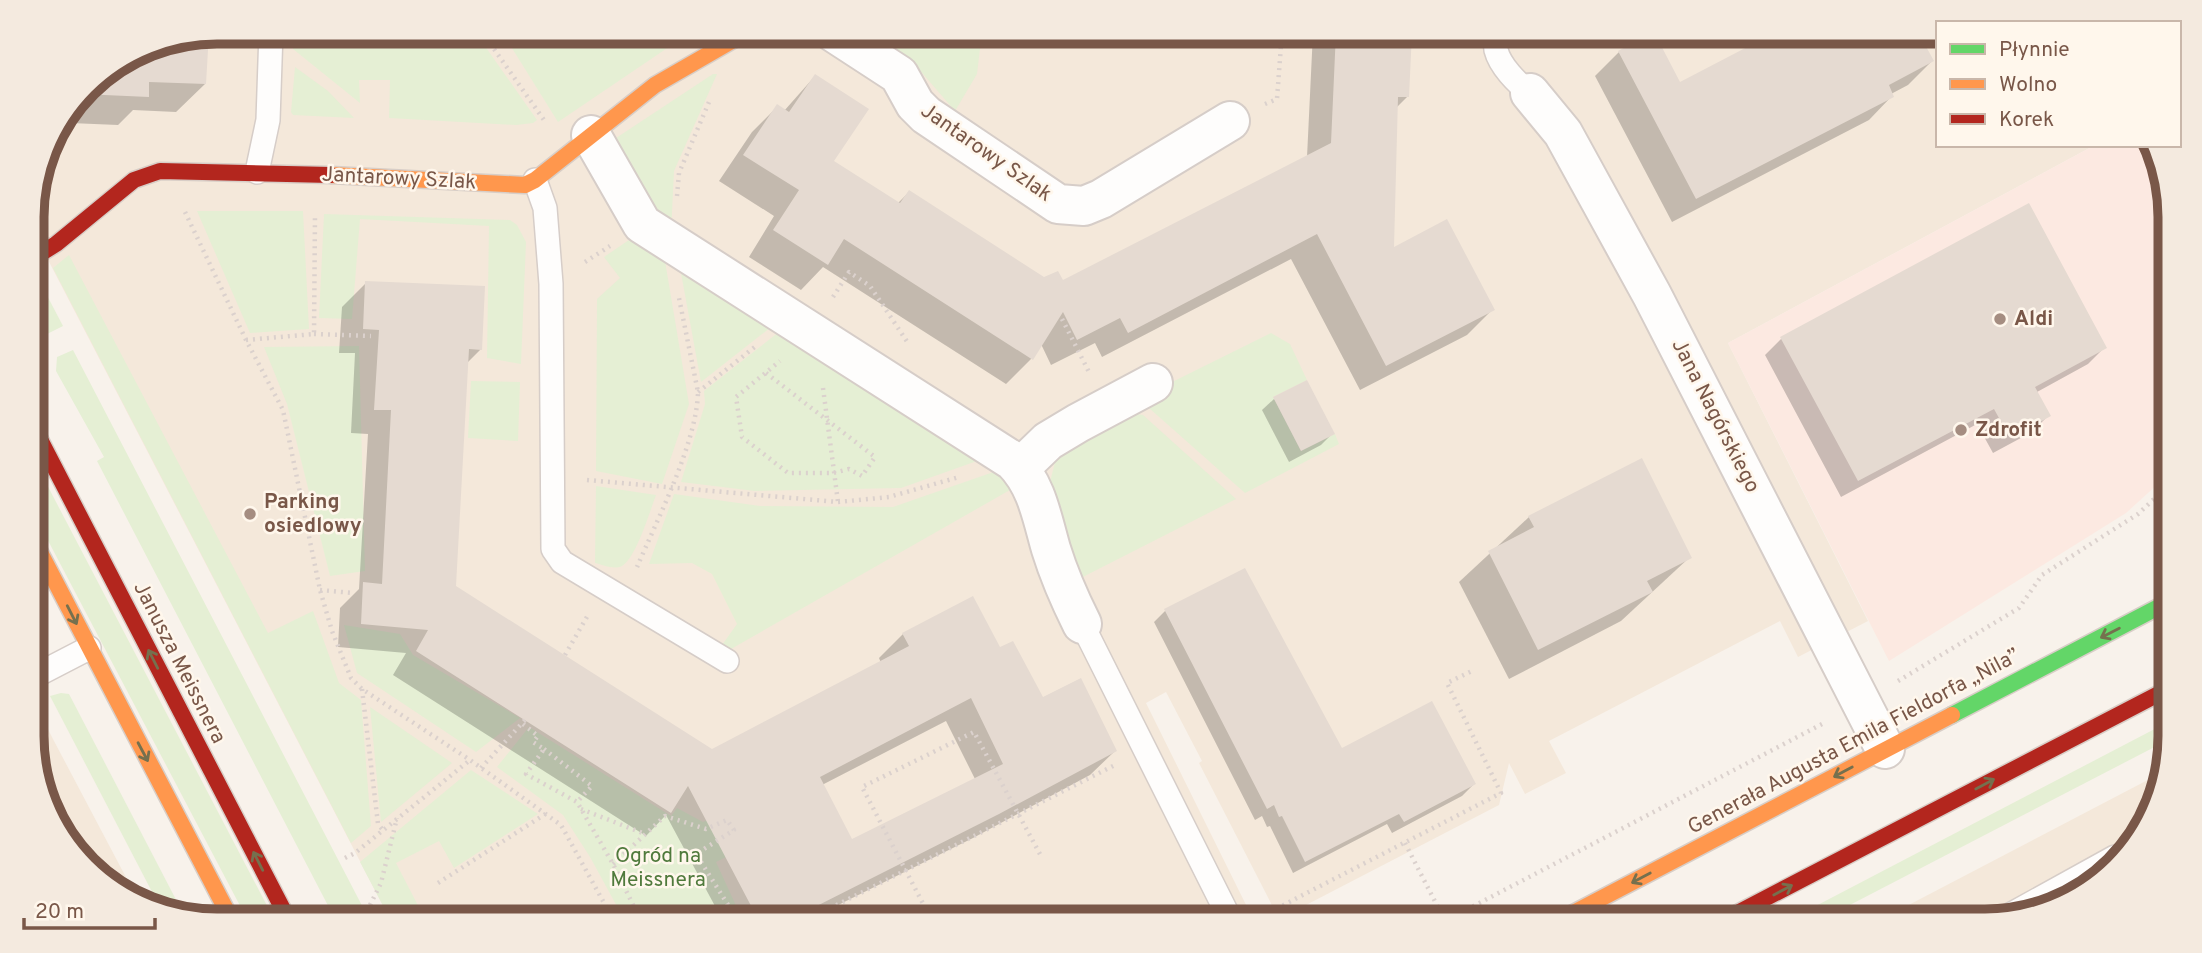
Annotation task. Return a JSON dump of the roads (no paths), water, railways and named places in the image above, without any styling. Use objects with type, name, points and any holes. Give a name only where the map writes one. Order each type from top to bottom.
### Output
[{"type":"street","points":[[535,180],[655,85],[726,44]]},
{"type":"street","name":"Jantarowy Szlak","points":[[851,44],[899,75],[915,104],[926,115],[1058,204],[1084,206],[1101,199],[1230,121]]},
{"type":"street","name":"Jana Nagórskiego","points":[[1530,93],[1563,133],[1661,311],[1885,749]]},
{"type":"street","points":[[591,135],[657,235],[1017,464],[1034,491],[1065,590],[1082,624]]},
{"type":"street","name":"Jantarowy Szlak","points":[[44,252],[144,175],[168,171],[257,172],[517,186],[535,180]]},
{"type":"street","points":[[1017,464],[1048,441],[1153,383]]},
{"type":"street","name":"Janusza Meissnera","points":[[44,447],[282,909]]},
{"type":"street","points":[[44,561],[225,909]]},
{"type":"street","name":"Generała Augusta Emila Fieldorfa „Nila”","points":[[1581,909],[2158,607]]},
{"type":"street","points":[[1745,909],[2158,694]]},
{"type":"lane","points":[[257,172],[268,120],[271,44]]},
{"type":"lane","points":[[1496,44],[1499,57],[1530,93]]},
{"type":"lane","points":[[535,180],[545,208],[551,284],[551,542],[556,556],[727,661]]},
{"type":"lane","points":[[1082,624],[1225,909]]},
{"type":"lane","points":[[44,671],[89,648]]},
{"type":"lane","points":[[2035,902],[2096,868]]},
{"type":"place","name":"Aldi","points":[[2000,319]]},
{"type":"place","name":"Zdrofit","points":[[1961,430]]},
{"type":"place","name":"Parking osiedlowy","points":[[250,514]]},
{"type":"park label","name":"Ogród na Meissnera","points":[[658,868]]}]
